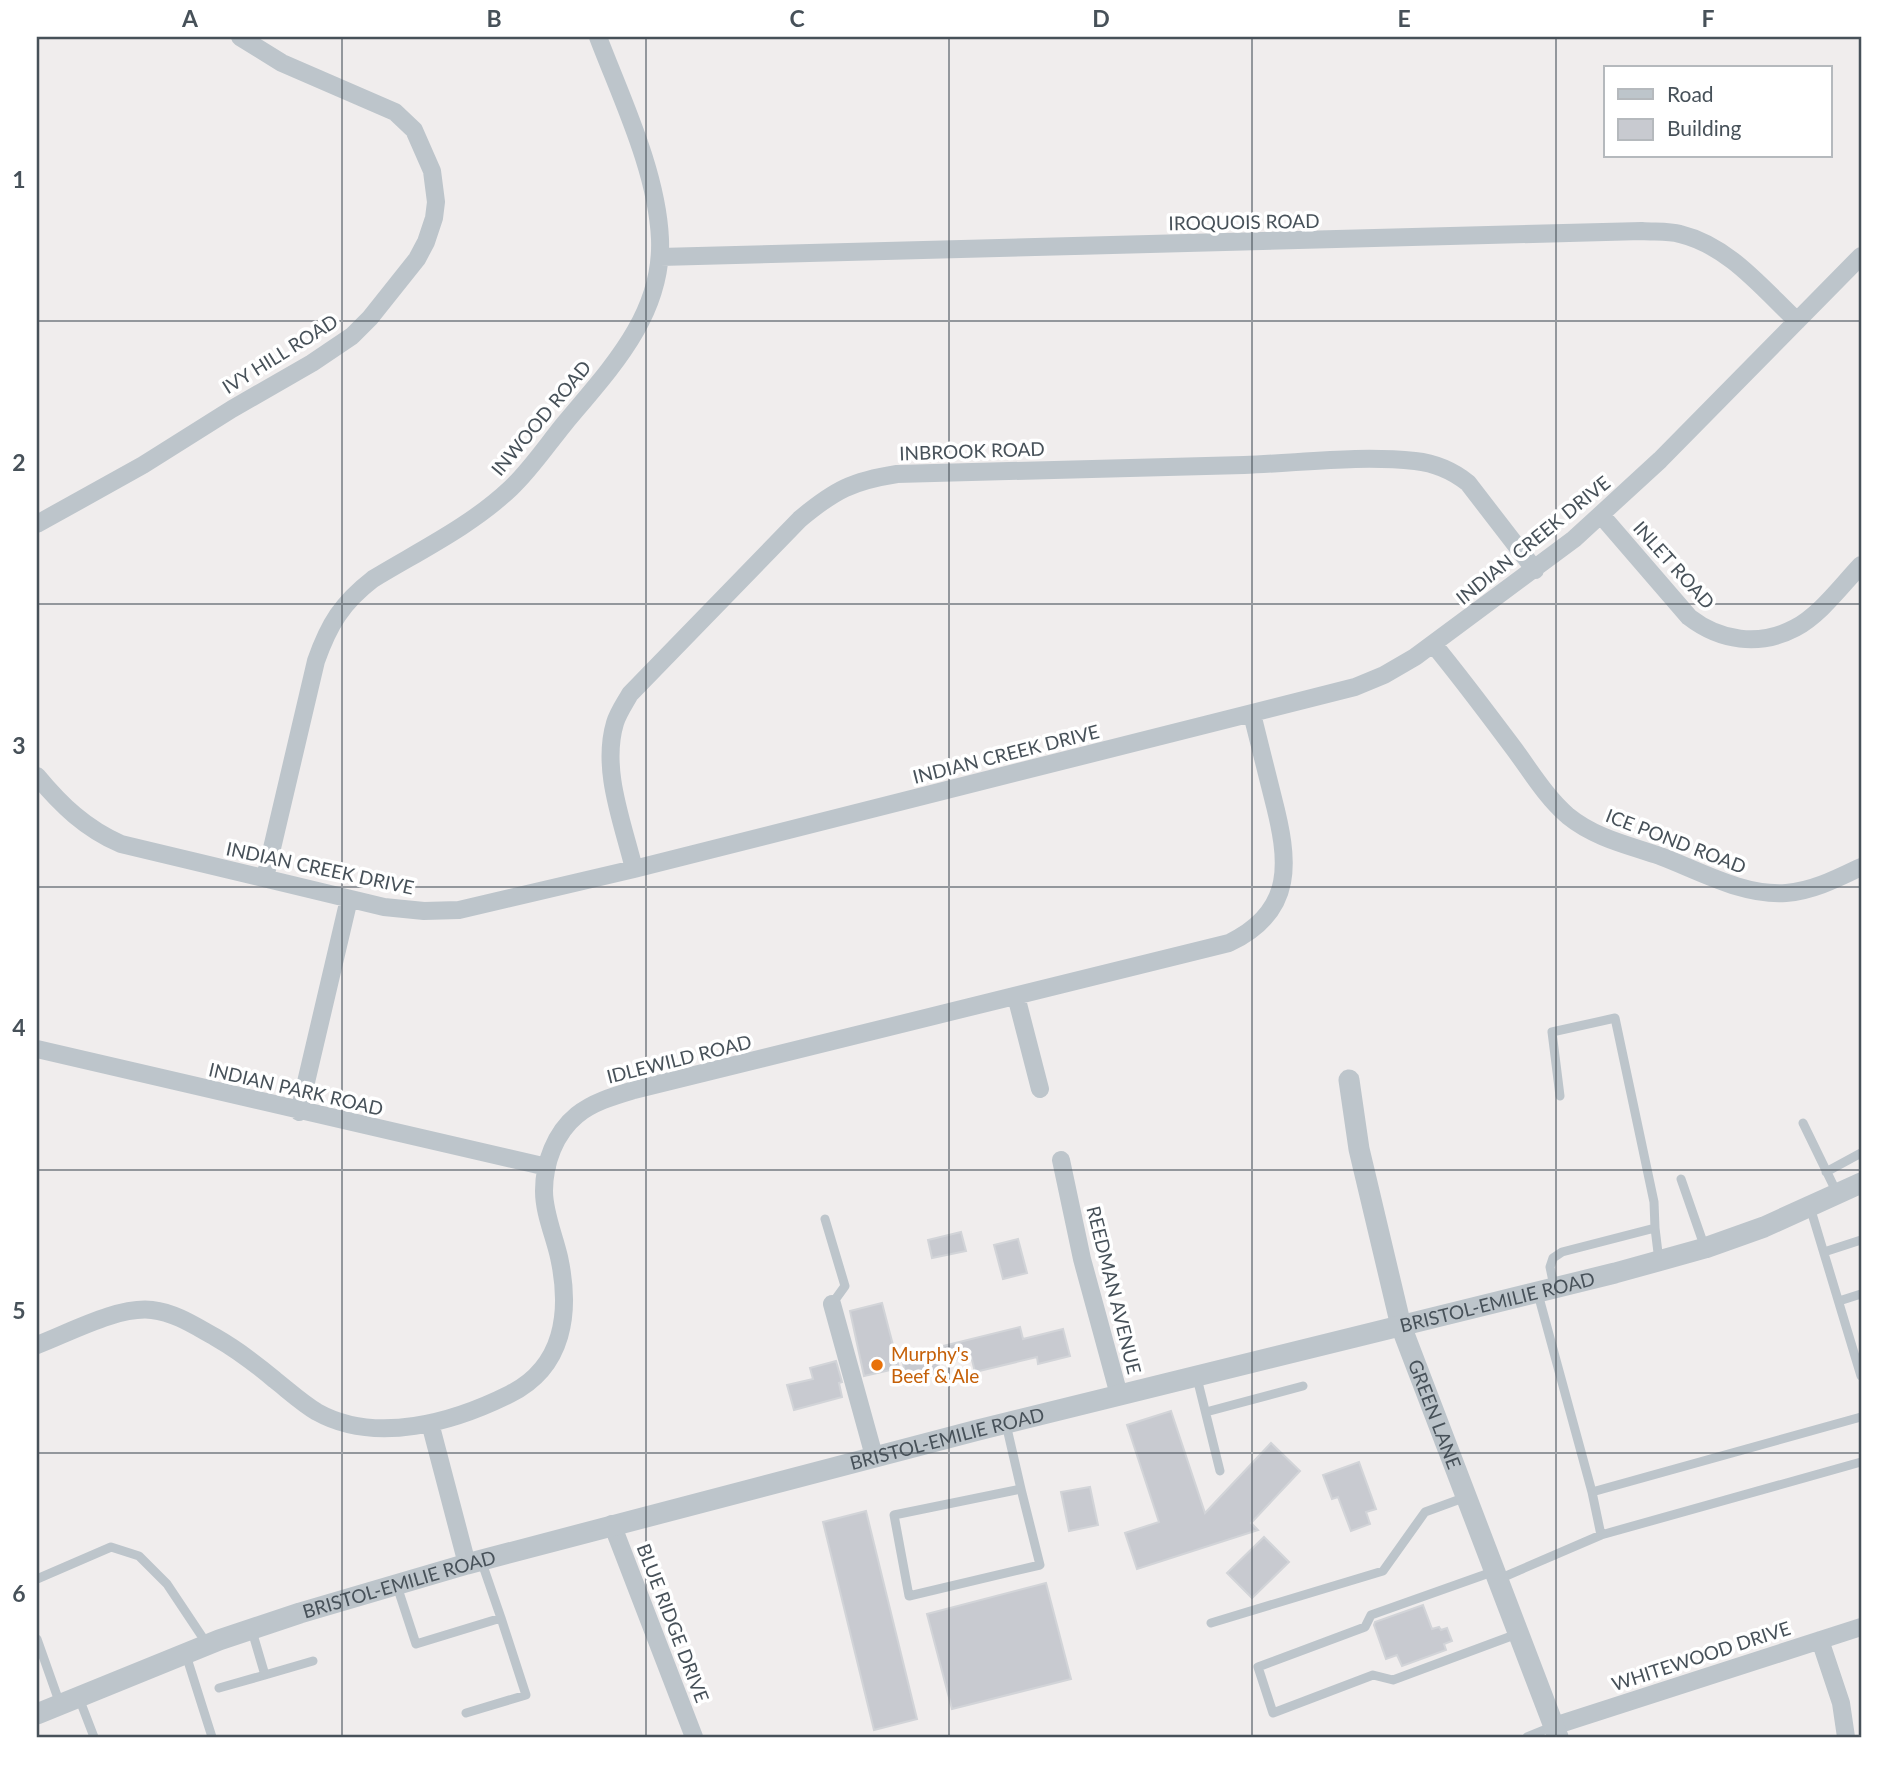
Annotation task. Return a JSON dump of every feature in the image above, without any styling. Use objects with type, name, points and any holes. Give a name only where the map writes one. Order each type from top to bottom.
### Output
[{"type":"street","name":"IVY HILL ROAD","points":[[37,524],[143,465],[352,336],[370,318],[417,259],[426,242],[434,218],[435,191],[428,156],[414,130],[396,112],[282,62],[240,37]]},
{"type":"street","name":"INWOOD ROAD","points":[[265,878],[316,661],[327,630],[345,603],[358,590],[470,521],[510,489],[533,464],[629,342],[654,291],[660,257],[660,237],[654,198],[644,159],[598,37]]},
{"type":"street","name":"IROQUOIS ROAD","points":[[660,257],[1642,231],[1679,233],[1721,251],[1797,321]]},
{"type":"street","name":"INDIAN CREEK DRIVE","points":[[37,776],[70,812],[104,837],[121,844],[384,907],[424,911],[458,910],[634,869],[1355,687],[1384,675],[1434,645],[1535,570],[1601,515],[1660,460],[1861,256]]},
{"type":"street","name":"INBROOK ROAD","points":[[634,869],[615,795],[610,763],[616,720],[630,694],[800,519],[846,485],[897,474],[1263,464],[1348,459],[1416,461],[1458,475],[1468,483],[1535,570]]},
{"type":"street","name":"INLET ROAD","points":[[1601,515],[1689,617],[1703,628],[1733,639],[1752,640],[1775,636],[1797,627],[1816,612],[1861,565]]},
{"type":"street","name":"ICE POND ROAD","points":[[1434,645],[1542,787],[1567,814],[1582,826],[1605,838],[1746,889],[1765,892],[1786,893],[1808,889],[1861,867]]},
{"type":"street","name":"IDLEWILD ROAD","points":[[37,1345],[124,1313],[150,1310],[168,1313],[228,1345],[318,1412],[345,1423],[371,1428],[399,1428],[430,1423],[509,1395],[540,1374],[554,1353],[562,1326],[564,1293],[544,1189],[552,1150],[566,1126],[579,1114],[602,1100],[634,1090],[1229,943],[1258,927],[1280,894],[1285,860],[1282,830],[1252,714]]},
{"type":"street","points":[[299,1112],[349,899]]},
{"type":"street","points":[[1016,996],[1040,1089]]},
{"type":"street","name":"INDIAN PARK ROAD","points":[[37,1049],[299,1112],[547,1167]]},
{"type":"street","name":"GREEN LANE","points":[[1349,1080],[1359,1149],[1401,1326],[1556,1731]]},
{"type":"street","name":"REEDMAN AVENUE","points":[[1061,1160],[1082,1259],[1119,1395]]},
{"type":"street","name":"BRISTOL-EMILIE ROAD","points":[[37,1714],[208,1644],[397,1584],[612,1524],[1006,1423],[1658,1261],[1764,1227],[1861,1183]]},
{"type":"street","points":[[832,1304],[874,1457]]},
{"type":"street","points":[[430,1423],[474,1562]]},
{"type":"street","name":"BLUE RIDGE DRIVE","points":[[612,1524],[694,1737]]},
{"type":"street","name":"WHITEWOOD DRIVE","points":[[1556,1731],[1861,1627]]},
{"type":"street","points":[[1820,1640],[1841,1703],[1846,1737]]},
{"type":"lane","points":[[1560,1096],[1552,1032],[1615,1018],[1654,1202],[1658,1261]]},
{"type":"lane","points":[[1802,1123],[1837,1195]]},
{"type":"lane","points":[[1826,1172],[1861,1153]]},
{"type":"lane","points":[[1681,1179],[1705,1248]]},
{"type":"lane","points":[[1810,1207],[1858,1356],[1861,1376]]},
{"type":"lane","points":[[825,1219],[845,1286],[832,1304]]},
{"type":"lane","points":[[1601,1535],[1546,1290],[1550,1267],[1553,1258],[1562,1252],[1655,1228]]},
{"type":"lane","points":[[1824,1252],[1861,1240]]},
{"type":"lane","points":[[1839,1301],[1861,1294]]},
{"type":"lane","points":[[1197,1376],[1220,1471]]},
{"type":"lane","points":[[1206,1412],[1303,1386]]},
{"type":"lane","points":[[1592,1492],[1861,1417]]},
{"type":"lane","points":[[1006,1423],[1040,1565],[909,1596],[894,1516],[1021,1489]]},
{"type":"lane","points":[[1519,1634],[1393,1680],[1373,1675],[1273,1713],[1258,1667],[1365,1627],[1371,1615],[1497,1575],[1601,1535],[1861,1462]]},
{"type":"lane","points":[[1211,1623],[1383,1571],[1425,1512],[1468,1496]]},
{"type":"lane","points":[[37,1579],[111,1547],[139,1556],[167,1584],[208,1644]]},
{"type":"lane","points":[[466,1713],[526,1695],[501,1618],[474,1562]]},
{"type":"lane","points":[[397,1584],[416,1644],[501,1618]]},
{"type":"lane","points":[[251,1629],[265,1675]]},
{"type":"lane","points":[[37,1639],[69,1700],[94,1737]]},
{"type":"lane","points":[[185,1653],[212,1737]]},
{"type":"lane","points":[[219,1688],[313,1661]]},
{"type":"lane","points":[[1527,1737],[1556,1731]]},
{"type":"building","points":[[961,1232],[966,1251],[932,1258],[928,1240]]},
{"type":"building","points":[[1018,1239],[1027,1273],[1003,1279],[994,1245]]},
{"type":"building","points":[[882,1303],[899,1368],[864,1376],[850,1311]]},
{"type":"building","points":[[1020,1327],[1023,1339],[1063,1329],[1070,1356],[1038,1364],[1037,1357],[975,1372],[971,1356],[943,1363],[939,1347]]},
{"type":"building","points":[[935,1351],[941,1374],[908,1383],[902,1360]]},
{"type":"building","points":[[836,1361],[842,1382],[839,1383],[842,1397],[794,1410],[787,1385],[813,1379],[810,1368]]},
{"type":"building","points":[[1171,1411],[1205,1513],[1271,1443],[1300,1471],[1251,1523],[1258,1530],[1137,1569],[1125,1533],[1159,1522],[1127,1425]]},
{"type":"building","points":[[1359,1462],[1376,1509],[1366,1512],[1370,1524],[1351,1531],[1338,1497],[1332,1499],[1323,1475]]},
{"type":"building","points":[[1090,1487],[1098,1525],[1069,1531],[1061,1492]]},
{"type":"building","points":[[866,1511],[917,1719],[874,1730],[823,1522]]},
{"type":"building","points":[[1264,1537],[1289,1562],[1252,1598],[1227,1573]]},
{"type":"building","points":[[1046,1583],[1071,1679],[952,1709],[927,1614]]},
{"type":"building","points":[[1423,1605],[1432,1629],[1447,1628],[1452,1641],[1444,1644],[1446,1650],[1402,1666],[1397,1655],[1386,1659],[1375,1622]]},
{"type":"place","name":"Murphy's Beef & Ale","points":[[877,1365]]}]
